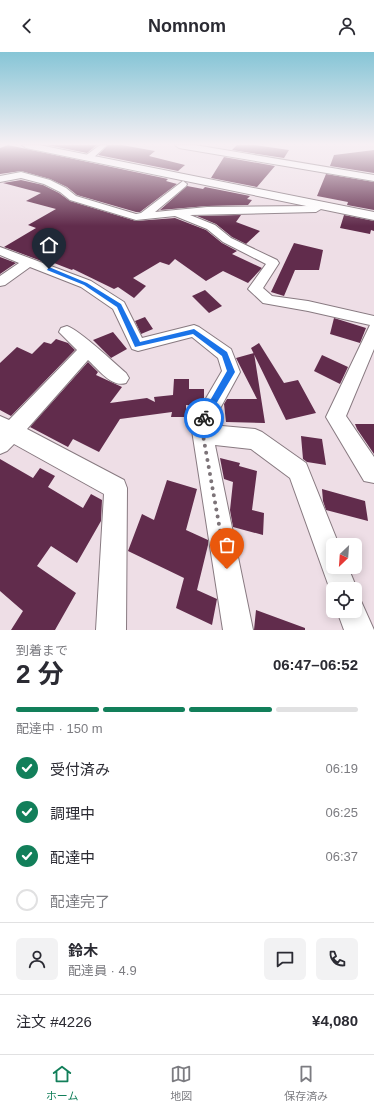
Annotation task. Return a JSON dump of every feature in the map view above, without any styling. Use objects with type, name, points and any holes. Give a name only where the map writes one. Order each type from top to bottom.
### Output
[{"type":"street","points":[[148,172],[183,180],[317,204],[374,216]]},
{"type":"street","points":[[145,216],[190,172]]},
{"type":"street","points":[[343,172],[374,178]]},
{"type":"street","points":[[0,179],[21,175],[47,182],[63,190],[73,198],[136,217],[174,212],[207,210],[316,209],[317,204]]},
{"type":"street","points":[[174,212],[211,227],[227,240],[273,263],[255,289],[268,300],[308,306],[374,320]]},
{"type":"street","points":[[0,251],[86,284],[119,306],[138,345],[194,331],[225,354],[231,372],[201,424],[238,630]]},
{"type":"street","points":[[0,282],[29,262]]},
{"type":"street","points":[[373,474],[336,417],[374,330]]},
{"type":"street","points":[[67,332],[120,378]]},
{"type":"street","points":[[88,349],[4,433],[116,488],[111,630]]},
{"type":"street","points":[[202,434],[254,439],[298,471],[326,544]]},
{"type":"street","points":[[354,618],[359,630]]},
{"type":"building","points":[[0,172],[14,172],[0,174]]},
{"type":"building","points":[[25,172],[135,172],[168,179],[166,181],[177,184],[140,212],[136,212],[77,195],[67,187],[50,179]]},
{"type":"building","points":[[215,172],[270,172],[257,187],[211,178]]},
{"type":"building","points":[[326,174],[374,182],[374,210],[347,205],[348,202],[317,196]]},
{"type":"building","points":[[21,180],[43,185],[59,193],[70,201],[136,221],[175,218],[206,230],[222,243],[237,251],[232,254],[262,268],[248,283],[223,271],[206,281],[175,259],[169,265],[160,262],[133,278],[146,286],[134,298],[118,287],[114,289],[73,269],[72,270],[54,263],[52,265],[4,247],[36,228],[28,225],[56,209],[26,201],[41,193],[3,183]]},
{"type":"building","points":[[187,186],[203,189],[205,187],[250,196],[247,199],[252,200],[248,205],[207,206],[160,210]]},
{"type":"building","points":[[241,215],[236,222],[260,231],[246,244],[232,237],[216,224],[197,216]]},
{"type":"building","points":[[344,215],[374,221],[374,231],[371,230],[370,234],[340,228]]},
{"type":"building","points":[[294,243],[323,250],[319,270],[295,270],[284,296],[271,292]]},
{"type":"building","points":[[0,257],[16,263],[0,274]]},
{"type":"building","points":[[205,290],[222,306],[209,313],[192,296]]},
{"type":"building","points":[[145,317],[153,329],[141,334],[135,321]]},
{"type":"building","points":[[334,318],[366,328],[360,343],[330,334]]},
{"type":"building","points":[[113,332],[127,349],[111,358],[93,340]]},
{"type":"building","points":[[56,339],[68,343],[75,350],[11,416],[0,410],[0,363],[17,347],[32,354],[44,342],[51,344]]},
{"type":"building","points":[[259,343],[284,383],[298,380],[316,413],[286,420],[251,348]]},
{"type":"building","points":[[254,353],[265,423],[226,422],[224,404],[227,399],[257,399],[236,358]]},
{"type":"building","points":[[322,355],[348,367],[340,384],[314,371]]},
{"type":"building","points":[[88,362],[98,372],[96,375],[122,387],[110,403],[147,398],[155,402],[154,397],[173,395],[174,379],[189,379],[189,389],[204,389],[204,398],[200,406],[186,405],[186,417],[171,417],[172,412],[120,419],[99,452],[73,439],[68,447],[30,427]]},
{"type":"building","points":[[355,424],[374,424],[374,454],[357,429]]},
{"type":"building","points":[[301,436],[322,439],[326,465],[307,462],[303,459]]},
{"type":"building","points":[[220,458],[240,463],[239,466],[257,471],[252,510],[264,513],[263,535],[233,527],[230,510],[233,482],[224,479]]},
{"type":"building","points":[[0,459],[33,478],[40,468],[55,476],[48,487],[83,508],[91,494],[102,500],[101,521],[77,563],[51,546],[37,566],[76,593],[55,630],[11,630],[23,611],[0,591]]},
{"type":"building","points":[[167,480],[197,489],[186,530],[208,540],[197,590],[217,599],[212,625],[176,608],[184,578],[128,551],[142,514],[154,520]]},
{"type":"building","points":[[322,489],[365,501],[368,521],[326,510],[323,501]]},
{"type":"building","points":[[256,610],[305,628],[305,630],[254,630]]},
{"type":"way so far","points":[[204,418],[201,424],[227,569]]},
{"type":"route","points":[[49,269],[86,284],[119,306],[138,345],[194,331],[225,354],[231,372],[204,418]]}]
